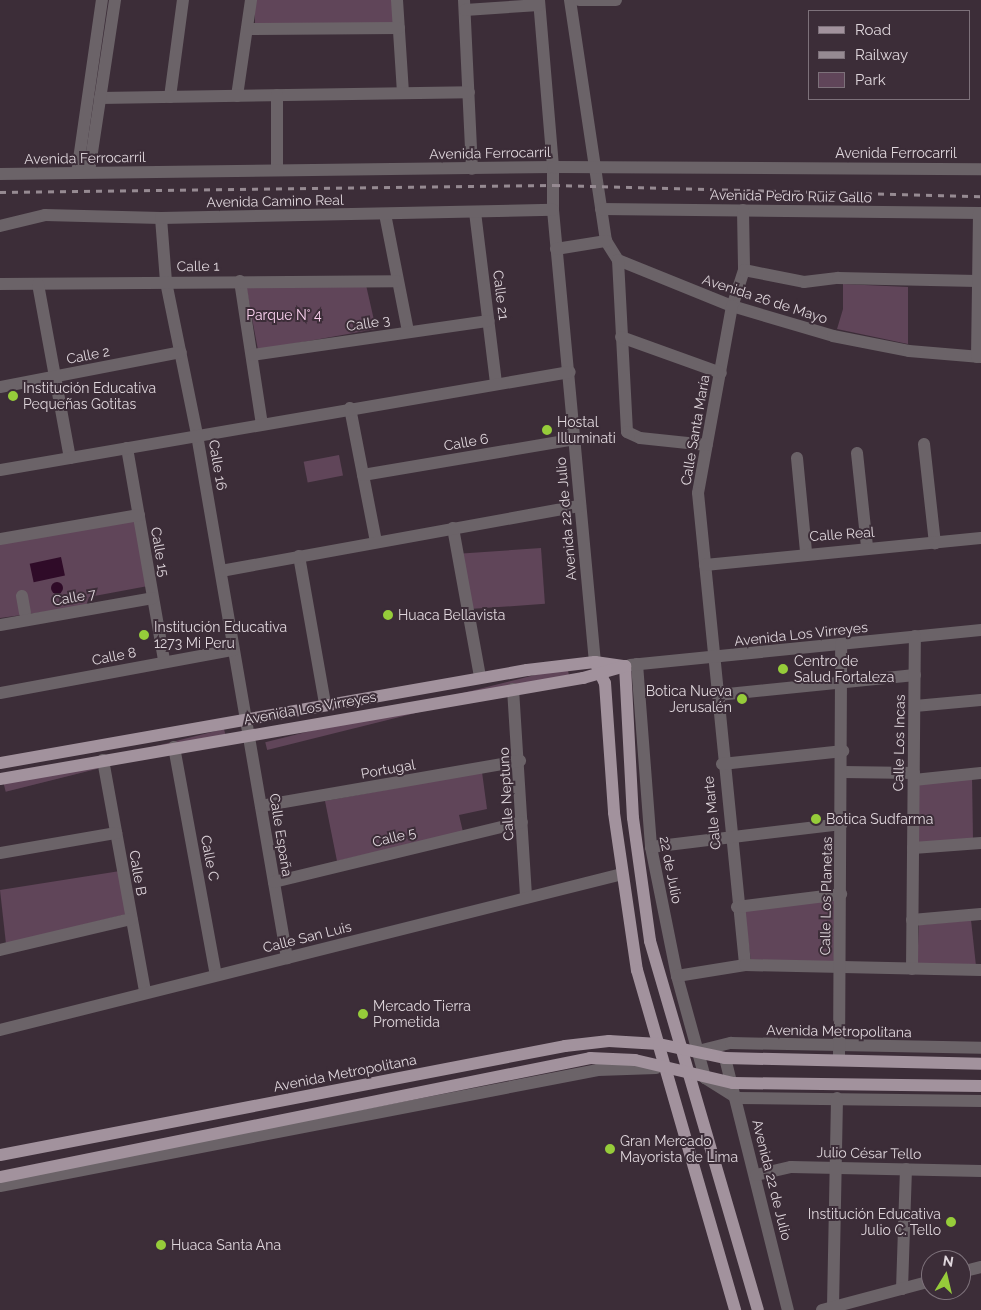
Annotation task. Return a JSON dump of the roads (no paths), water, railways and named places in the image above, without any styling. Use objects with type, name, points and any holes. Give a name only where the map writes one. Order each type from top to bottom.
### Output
[{"type":"main road","name":"Avenida Los Virreyes","points":[[0,763],[480,678],[595,662],[631,665]]},
{"type":"main road","name":"Avenida 22 de Julio","points":[[595,662],[602,674]]},
{"type":"main road","name":"Avenida Los Virreyes","points":[[0,779],[174,747],[602,674],[631,665]]},
{"type":"main road","points":[[631,665],[632,818],[650,941],[692,1075],[758,1310]]},
{"type":"main road","points":[[602,674],[622,874],[637,970],[668,1068],[735,1310]]},
{"type":"main road","name":"Avenida Metropolitana","points":[[0,1155],[565,1046],[659,1044],[725,1058],[839,1052],[981,1064]]},
{"type":"main road","points":[[0,1177],[590,1058],[635,1060],[692,1075],[733,1083],[981,1086]]},
{"type":"street","points":[[83,172],[102,0]]},
{"type":"street","points":[[83,172],[100,98],[114,0]]},
{"type":"street","points":[[170,97],[183,0]]},
{"type":"street","points":[[237,96],[251,0]]},
{"type":"street","points":[[398,0],[403,93]]},
{"type":"street","points":[[570,0],[606,241],[618,260],[627,432],[640,438],[707,445]]},
{"type":"street","points":[[579,0],[616,0]]},
{"type":"street","points":[[472,169],[465,5],[539,3]]},
{"type":"street","name":"Avenida 22 de Julio","points":[[539,3],[554,167],[553,210],[556,249],[570,372],[580,506],[595,662]]},
{"type":"street","points":[[247,29],[399,28]]},
{"type":"street","points":[[100,98],[469,92]]},
{"type":"street","points":[[277,95],[277,170]]},
{"type":"street","name":"Avenida Ferrocarril","points":[[0,174],[554,167],[981,169]]},
{"type":"street","name":"Avenida Pedro Ruiz Gallo","points":[[601,209],[980,213]]},
{"type":"street","name":"Avenida Camino Real","points":[[0,226],[45,215],[161,218],[553,210]]},
{"type":"street","name":"Calle Santa María","points":[[716,658],[698,493],[732,306],[744,270],[743,210]]},
{"type":"street","name":"Calle 21","points":[[475,212],[496,383]]},
{"type":"street","points":[[979,357],[977,281],[980,213]]},
{"type":"street","points":[[385,214],[408,332]]},
{"type":"street","name":"Calle 16","points":[[161,218],[166,282],[197,435],[233,650],[247,718]]},
{"type":"street","points":[[556,249],[606,241]]},
{"type":"street","name":"Avenida 26 de Mayo","points":[[618,260],[732,306],[834,336],[909,351],[979,357]]},
{"type":"street","points":[[744,270],[804,282],[838,278],[977,281]]},
{"type":"street","points":[[240,281],[262,424]]},
{"type":"street","name":"Calle 1","points":[[0,284],[397,281]]},
{"type":"street","points":[[38,284],[70,458]]},
{"type":"street","name":"Calle 3","points":[[252,355],[489,320]]},
{"type":"street","points":[[621,337],[720,373]]},
{"type":"street","name":"Calle 2","points":[[0,387],[181,352]]},
{"type":"street","points":[[0,470],[350,408],[570,372]]},
{"type":"street","points":[[350,408],[376,542]]},
{"type":"street","name":"Calle 6","points":[[363,475],[575,439]]},
{"type":"street","points":[[924,444],[935,542]]},
{"type":"street","name":"Calle 15","points":[[127,448],[164,661]]},
{"type":"street","points":[[857,453],[867,548]]},
{"type":"street","points":[[797,458],[806,552]]},
{"type":"street","points":[[221,571],[580,506]]},
{"type":"street","points":[[0,540],[139,515]]},
{"type":"street","points":[[453,528],[480,678]]},
{"type":"street","name":"Calle Real","points":[[705,565],[806,552],[981,538]]},
{"type":"street","points":[[299,556],[325,704]]},
{"type":"street","points":[[22,596],[25,612]]},
{"type":"street","name":"Calle 7","points":[[0,625],[153,598]]},
{"type":"street","name":"Avenida Los Virreyes","points":[[631,665],[981,630]]},
{"type":"street","name":"Calle Los Incas","points":[[912,969],[916,636]]},
{"type":"street","name":"Calle Los Planetas","points":[[839,1052],[843,772],[842,644]]},
{"type":"street","name":"Calle 8","points":[[0,693],[164,661],[233,650]]},
{"type":"street","name":"Calle Marte","points":[[716,658],[722,764],[737,907],[746,965]]},
{"type":"street","name":"22 de Julio","points":[[631,665],[651,847],[677,976],[705,1078]]},
{"type":"street","points":[[718,695],[915,675]]},
{"type":"street","name":"Calle Neptuno","points":[[513,689],[520,761],[526,898]]},
{"type":"street","points":[[915,706],[981,700]]},
{"type":"street","name":"Calle España","points":[[247,718],[287,958]]},
{"type":"street","name":"Calle C","points":[[174,747],[216,975]]},
{"type":"street","points":[[722,764],[843,751]]},
{"type":"street","name":"Calle B","points":[[103,760],[145,991]]},
{"type":"street","name":"Portugal","points":[[261,806],[520,761]]},
{"type":"street","points":[[843,772],[914,776],[981,773]]},
{"type":"street","name":"Calle 5","points":[[274,882],[522,822]]},
{"type":"street","points":[[651,847],[842,824]]},
{"type":"street","points":[[0,853],[116,833]]},
{"type":"street","points":[[913,848],[981,843]]},
{"type":"street","name":"Calle San Luis","points":[[0,1030],[145,991],[287,958],[622,874]]},
{"type":"street","points":[[737,907],[841,894]]},
{"type":"street","points":[[912,920],[981,914]]},
{"type":"street","points":[[0,950],[131,919]]},
{"type":"street","points":[[677,976],[746,965],[840,969],[981,970]]},
{"type":"street","name":"Avenida Metropolitana","points":[[698,1051],[731,1043],[839,1052],[981,1048]]},
{"type":"street","name":"Avenida 22 de Julio","points":[[725,1058],[737,1098],[788,1310]]},
{"type":"street","points":[[0,1186],[598,1070],[668,1068]]},
{"type":"street","points":[[705,1078],[737,1098],[981,1101]]},
{"type":"street","points":[[837,1098],[836,1168],[827,1309],[921,1283]]},
{"type":"street","name":"Julio César Tello","points":[[756,1175],[791,1167],[981,1171]]},
{"type":"street","points":[[902,1288],[906,1169]]},
{"type":"railway","points":[[0,192],[554,185],[981,196]]},
{"type":"place","name":"Institución Educativa Pequeñas Gotitas","points":[[13,396]]},
{"type":"place","name":"Hostal Illuminati","points":[[547,430]]},
{"type":"place","name":"Huaca Bellavista","points":[[388,615]]},
{"type":"place","name":"Institución Educativa 1273 Mi Peru","points":[[144,635]]},
{"type":"place","name":"Centro de Salud Fortaleza","points":[[783,669]]},
{"type":"place","name":"Botica Nueva Jerusalén","points":[[742,699]]},
{"type":"place","name":"Botica Sudfarma","points":[[816,819]]},
{"type":"place","name":"Mercado Tierra Prometida","points":[[363,1014]]},
{"type":"place","name":"Gran Mercado Mayorista de Lima","points":[[610,1149]]},
{"type":"place","name":"Institución Educativa Julio C. Tello","points":[[951,1222]]},
{"type":"place","name":"Huaca Santa Ana","points":[[161,1245]]},
{"type":"park label","name":"Parque N° 4","points":[[284,315]]}]
